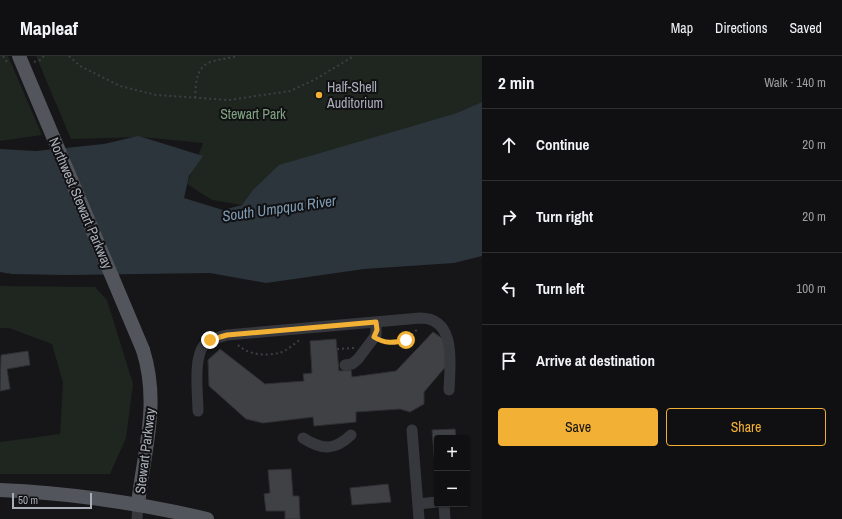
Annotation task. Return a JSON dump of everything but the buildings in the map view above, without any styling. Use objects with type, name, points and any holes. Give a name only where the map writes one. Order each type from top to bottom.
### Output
[{"type":"main road","name":"Northwest Stewart Parkway","points":[[19,56],[143,350]]},
{"type":"main road","name":"Stewart Parkway","points":[[138,504],[150,425],[151,403],[148,366],[143,350]]},
{"type":"main road","points":[[0,490],[48,492],[138,504],[207,519]]},
{"type":"street","points":[[198,411],[197,372],[200,352],[210,340],[234,335],[423,318],[429,318],[436,321],[446,334],[450,364],[448,390]]},
{"type":"street","points":[[345,365],[352,364],[374,337],[377,330],[376,322]]},
{"type":"street","points":[[412,430],[418,519]]},
{"type":"street","points":[[303,438],[314,445],[330,447],[343,442],[351,435]]},
{"type":"street","points":[[418,504],[434,502]]},
{"type":"street","points":[[137,519],[138,504]]},
{"type":"street","points":[[444,507],[445,519]]},
{"type":"path","points":[[69,56],[80,66],[120,86],[156,95],[229,100],[290,91],[314,80],[354,56]]},
{"type":"path","points":[[195,98],[197,78],[203,66],[212,61],[237,56]]},
{"type":"path","points":[[374,337],[381,342],[392,344],[406,340],[413,335],[423,318]]},
{"type":"path","points":[[234,335],[236,343],[243,350],[260,354],[280,353],[301,339],[308,338]]},
{"type":"path","points":[[337,349],[356,347],[363,352]]},
{"type":"green space","points":[[0,56],[8,56],[42,135],[0,141]]},
{"type":"green space","name":"Stewart Park","points":[[36,56],[482,56],[482,102],[242,205],[212,200],[187,184],[203,143],[142,137],[71,139]]},
{"type":"green space","points":[[0,286],[95,287],[107,300],[133,384],[126,438],[110,474],[0,474],[0,442],[60,434],[63,383],[52,344],[9,328],[0,328]]},
{"type":"water","name":"South Umpqua River","points":[[482,102],[482,256],[454,263],[364,269],[266,283],[210,273],[67,275],[12,274],[0,272],[0,149],[36,151],[104,144],[138,136],[142,137],[203,156],[189,176],[184,198],[223,210],[242,205],[253,190],[279,165],[454,114]]},
{"type":"place","name":"Half-Shell Auditorium","points":[[319,95]]},
{"type":"route","points":[[210,340],[227,335],[376,322],[377,330],[374,337],[381,342],[392,344],[406,340]]}]
